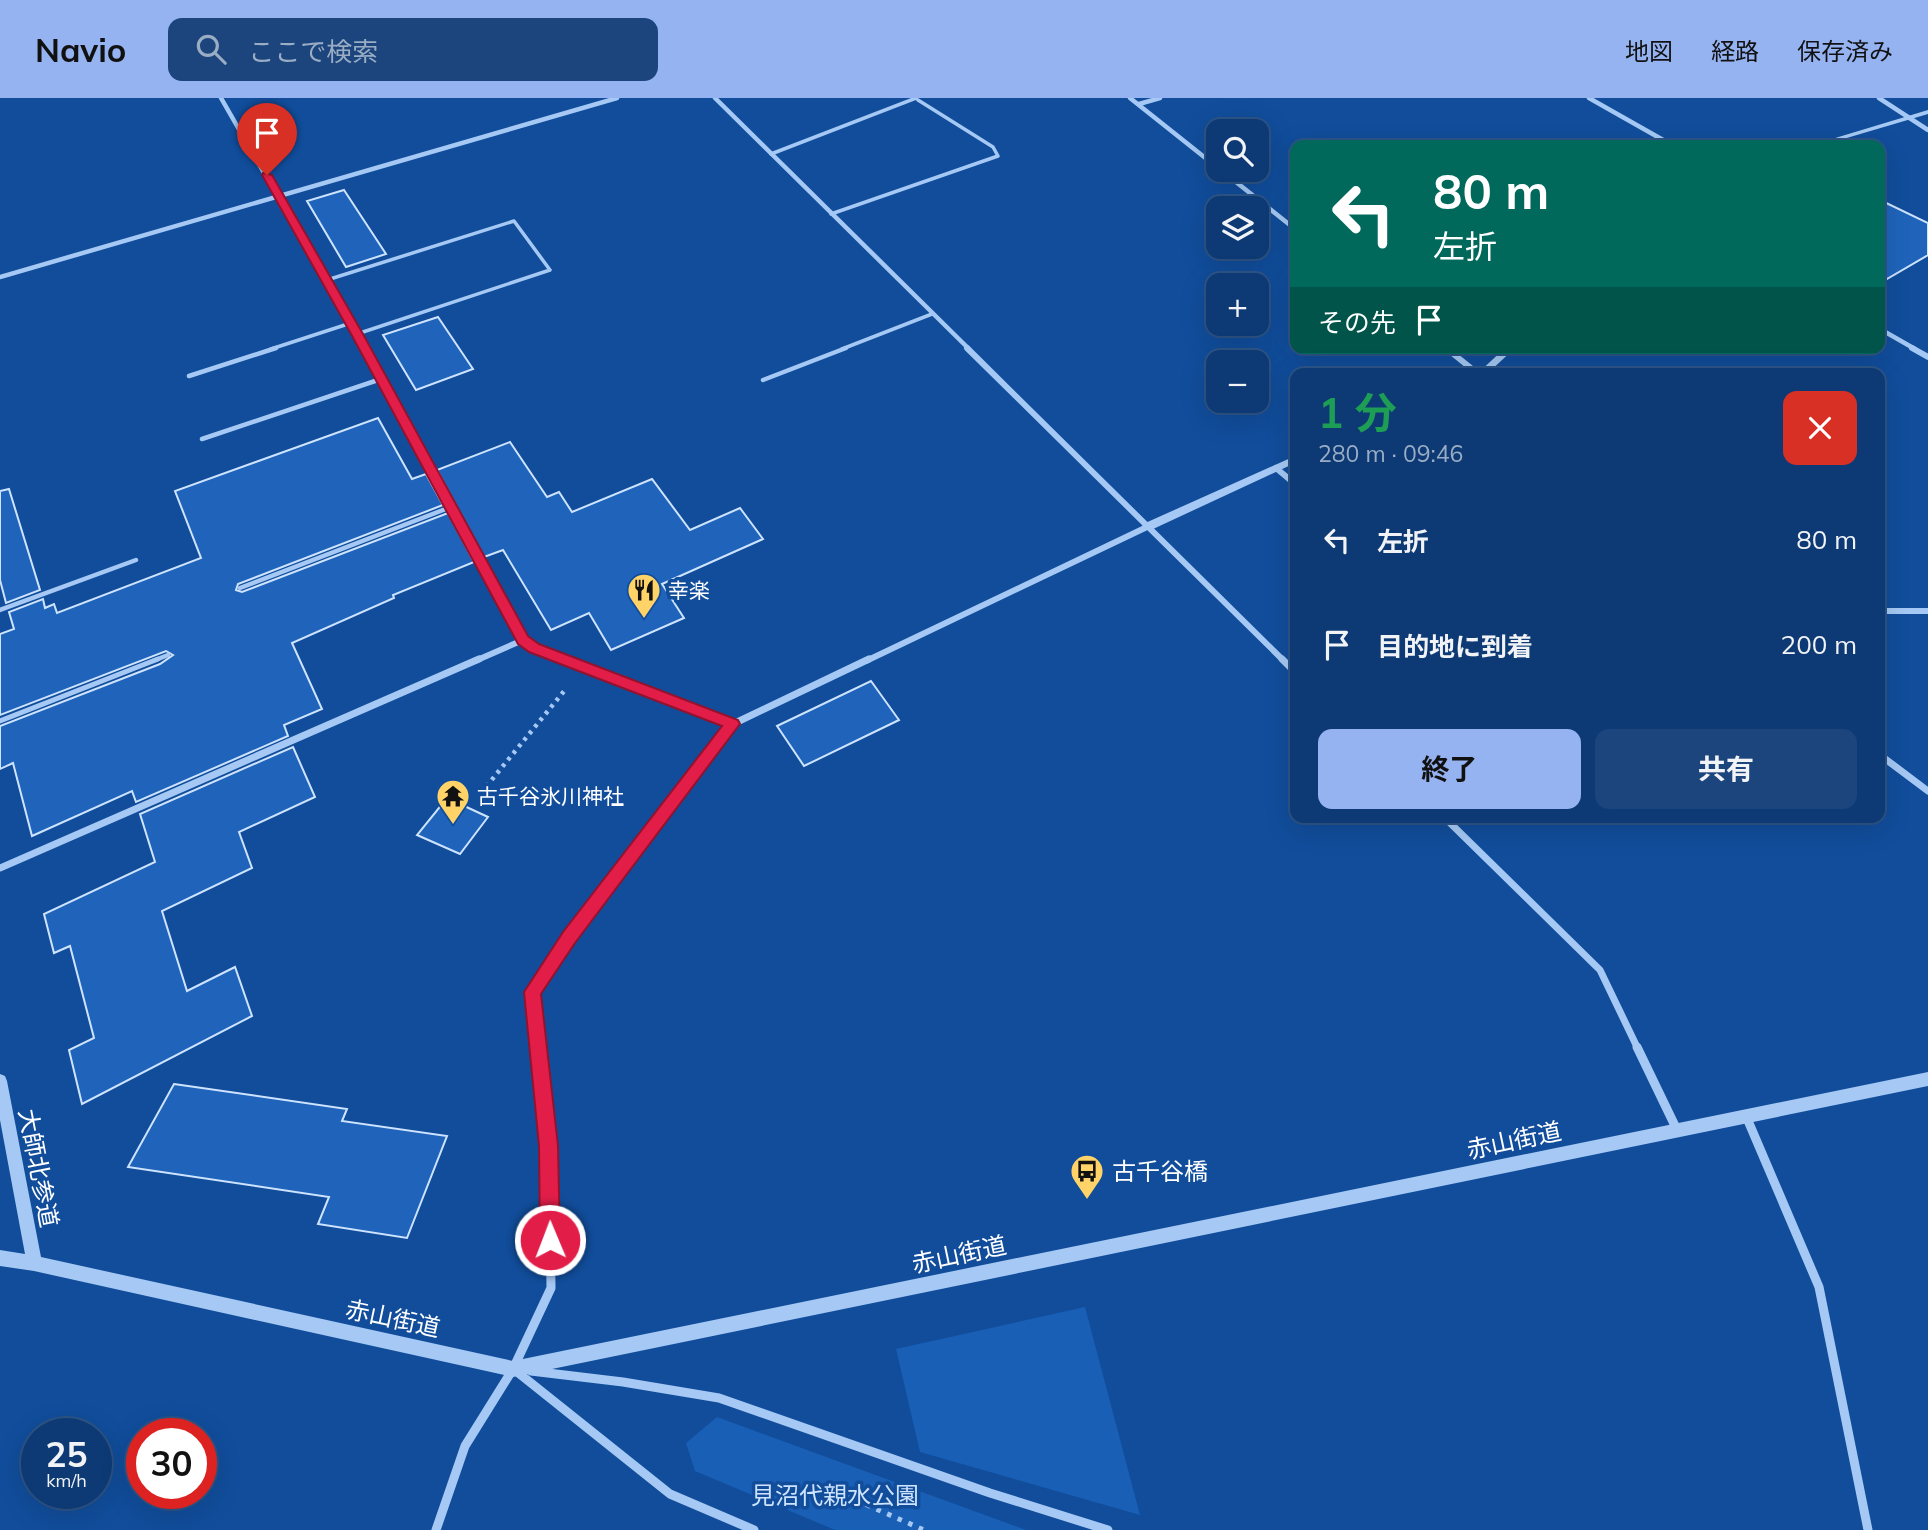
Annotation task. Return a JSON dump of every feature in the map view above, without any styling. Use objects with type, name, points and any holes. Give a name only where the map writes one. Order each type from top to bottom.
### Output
[{"type":"street","points":[[221,98],[351,323],[523,640],[534,648],[733,724]]},
{"type":"street","points":[[0,277],[617,98]]},
{"type":"street","points":[[715,98],[1290,667]]},
{"type":"street","points":[[1130,98],[1206,158]]},
{"type":"street","points":[[1139,104],[1160,98]]},
{"type":"street","points":[[1589,98],[1663,140]]},
{"type":"street","points":[[1879,98],[1928,130]]},
{"type":"street","points":[[1833,140],[1928,113]]},
{"type":"street","points":[[1235,182],[1290,225]]},
{"type":"street","points":[[1885,332],[1928,357]]},
{"type":"street","points":[[1453,354],[1471,368]]},
{"type":"street","points":[[1488,368],[1504,354]]},
{"type":"street","points":[[436,1530],[465,1446],[513,1369],[551,1287],[549,1146],[532,992],[569,938],[733,724],[1290,461]]},
{"type":"street","points":[[1276,468],[1290,480]]},
{"type":"street","points":[[1885,611],[1928,611]]},
{"type":"street","points":[[0,867],[523,640]]},
{"type":"street","points":[[1885,759],[1928,791]]},
{"type":"street","points":[[1450,823],[1600,970],[1677,1130]]},
{"type":"street","name":"赤山街道","points":[[0,1258],[34,1263],[513,1369],[1928,1079]]},
{"type":"street","name":"大師北参道","points":[[0,1081],[34,1263]]},
{"type":"street","points":[[1746,1115],[1819,1287],[1868,1530]]},
{"type":"street","points":[[513,1369],[670,1494],[754,1530]]},
{"type":"street","points":[[513,1369],[623,1382],[719,1398],[989,1493],[1108,1530]]},
{"type":"lane","points":[[771,154],[916,99],[993,147],[998,156],[831,214]]},
{"type":"lane","points":[[327,280],[514,221],[550,270],[357,334]]},
{"type":"lane","points":[[763,380],[932,314]]},
{"type":"lane","points":[[189,376],[351,323]]},
{"type":"lane","points":[[202,439],[381,379]]},
{"type":"lane","points":[[240,588],[451,507]]},
{"type":"lane","points":[[0,610],[136,560]]},
{"type":"lane","points":[[0,721],[168,655]]},
{"type":"path","points":[[481,793],[583,667]]},
{"type":"path","points":[[824,1486],[924,1530]]},
{"type":"green space","points":[[1085,1307],[1140,1515],[920,1452],[896,1349]]},
{"type":"green space","name":"見沼代親水公園","points":[[717,1417],[1026,1530],[835,1530],[695,1471],[686,1443]]},
{"type":"building","points":[[344,190],[386,254],[346,267],[307,201]]},
{"type":"building","points":[[1885,202],[1928,223],[1928,255],[1885,280]]},
{"type":"building","points":[[438,317],[473,369],[416,390],[383,335]]},
{"type":"building","points":[[378,418],[412,479],[426,474],[443,505],[238,584],[236,590],[242,592],[448,513],[474,562],[393,595],[394,598],[292,643],[322,709],[284,725],[288,736],[136,802],[132,791],[32,836],[13,763],[0,769],[0,726],[160,664],[173,655],[166,651],[0,715],[0,634],[14,629],[9,612],[43,599],[45,608],[54,604],[57,613],[201,558],[175,491]]},
{"type":"building","points":[[510,442],[547,497],[559,492],[572,512],[652,479],[690,530],[740,508],[763,539],[662,584],[684,618],[611,650],[589,613],[551,630],[503,550],[484,557],[437,470]]},
{"type":"building","points":[[9,489],[40,590],[6,603],[0,580],[0,491]]},
{"type":"building","points":[[871,681],[899,720],[804,766],[777,726]]},
{"type":"building","points":[[293,747],[315,797],[239,832],[252,868],[162,911],[187,991],[235,967],[252,1016],[82,1104],[69,1050],[94,1038],[70,946],[54,953],[44,914],[155,862],[140,814]]},
{"type":"building","points":[[447,798],[488,817],[460,854],[417,835]]},
{"type":"building","points":[[174,1084],[347,1109],[342,1121],[447,1136],[407,1238],[318,1224],[329,1197],[128,1167]]},
{"type":"place","name":"幸楽","points":[[644,620]]},
{"type":"place","name":"古千谷氷川神社","points":[[453,826]]},
{"type":"place","name":"古千谷橋","points":[[1087,1201]]},
{"type":"route","points":[[267,175],[357,334],[523,640],[534,648],[733,724],[569,938],[532,992],[549,1146],[550,1240]]}]
